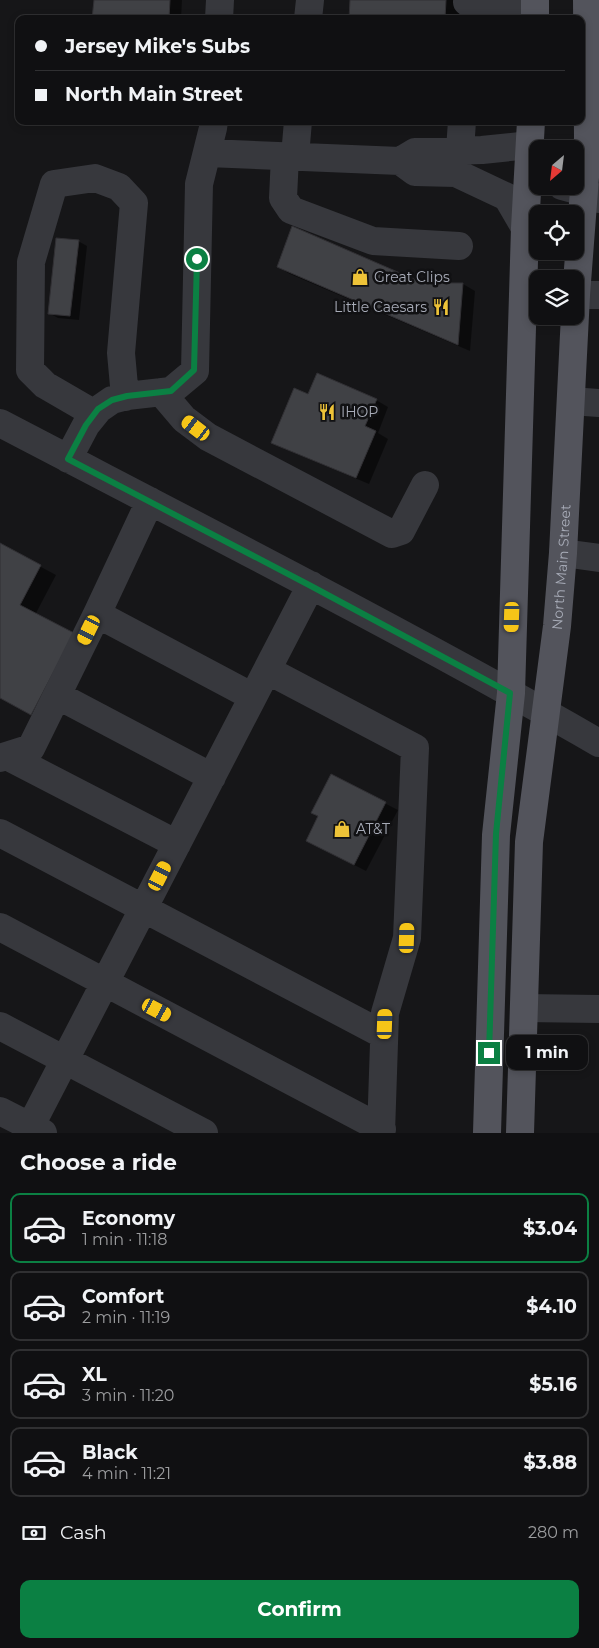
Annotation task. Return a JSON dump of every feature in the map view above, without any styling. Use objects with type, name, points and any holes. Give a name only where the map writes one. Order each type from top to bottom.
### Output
[{"type":"main road","points":[[535,0],[535,15]]},
{"type":"main road","name":"North Main Street","points":[[584,174],[593,53],[588,0]]},
{"type":"main road","points":[[487,1133],[496,834],[510,693],[525,228],[530,195]]},
{"type":"main road","name":"North Main Street","points":[[520,1133],[529,842],[557,626],[571,401],[588,295],[582,195]]},
{"type":"street","points":[[219,15],[220,0]]},
{"type":"street","points":[[308,15],[310,0]]},
{"type":"street","points":[[467,7],[535,0]]},
{"type":"street","points":[[68,459],[86,425],[98,409],[112,400],[171,391],[194,370],[199,184],[213,125]]},
{"type":"street","points":[[297,125],[283,198],[291,210],[373,242],[459,246]]},
{"type":"street","points":[[460,150],[462,125]]},
{"type":"street","points":[[208,153],[400,161],[415,152],[460,150],[530,133]]},
{"type":"street","points":[[400,161],[415,172],[456,173],[507,197],[525,228]]},
{"type":"street","points":[[95,414],[44,385],[30,370],[32,262],[54,184],[95,178],[119,187],[134,203],[121,352],[125,397]]},
{"type":"street","points":[[161,392],[184,419],[208,437],[392,534],[401,531],[425,485]]},
{"type":"street","points":[[571,401],[599,403]]},
{"type":"street","points":[[0,423],[311,586],[510,693],[599,744]]},
{"type":"street","points":[[3,757],[31,748],[150,502]]},
{"type":"street","points":[[563,553],[599,558]]},
{"type":"street","points":[[0,1111],[34,1131],[65,1060],[311,586]]},
{"type":"street","points":[[97,614],[253,697]]},
{"type":"street","points":[[0,927],[382,1131],[385,1013],[407,938],[414,748],[267,670]]},
{"type":"street","points":[[57,695],[212,777]]},
{"type":"street","points":[[3,757],[177,844]]},
{"type":"street","points":[[0,833],[384,1036]]},
{"type":"street","points":[[524,1008],[599,1009]]},
{"type":"street","points":[[0,1026],[204,1133]]},
{"type":"building","points":[[94,0],[170,0],[169,15],[92,15]]},
{"type":"building","points":[[350,0],[446,0],[445,15],[349,15]]},
{"type":"building","points":[[292,226],[423,283],[463,283],[458,345],[277,267]]},
{"type":"building","points":[[56,238],[79,240],[70,316],[48,314]]},
{"type":"building","name":"IHOP","points":[[317,373],[377,399],[365,426],[376,431],[356,478],[271,443],[294,388],[308,394]]},
{"type":"building","points":[[0,543],[41,565],[20,605],[74,633],[31,715],[0,698]]},
{"type":"building","name":"AT&T","points":[[331,774],[386,802],[354,865],[306,841],[318,816],[311,813]]},
{"type":"place","name":"Great Clips","points":[[360,277]]},
{"type":"place","name":"Little Caesars","points":[[441,307]]},
{"type":"place","name":"IHOP","points":[[327,412]]},
{"type":"place","name":"AT&T","points":[[342,829]]},
{"type":"route","points":[[197,259],[194,370],[171,391],[127,396],[112,400],[98,409],[86,425],[68,459],[510,693],[496,834],[489,1053]]}]
